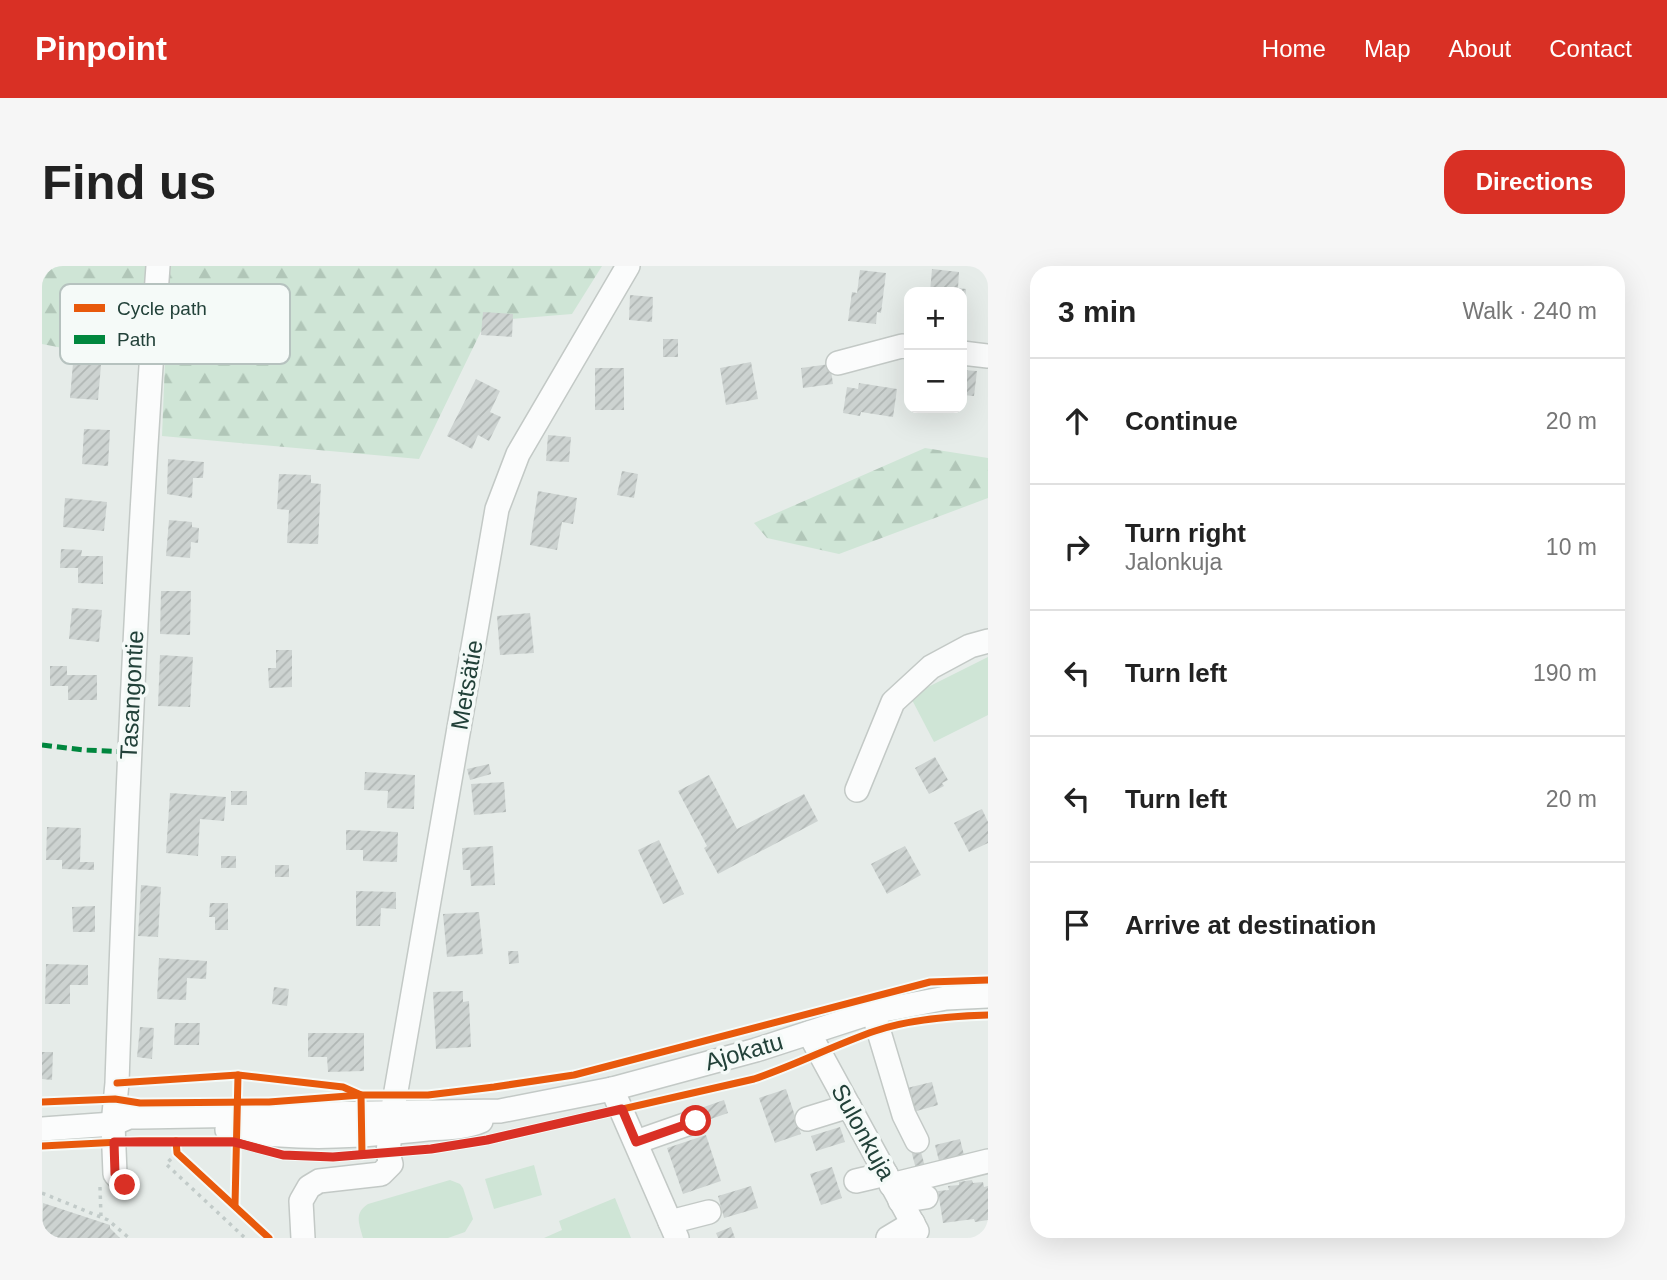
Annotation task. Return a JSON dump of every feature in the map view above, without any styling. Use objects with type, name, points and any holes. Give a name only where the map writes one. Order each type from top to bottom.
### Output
[{"type":"street","name":"Tasangontie","points":[[157,284],[158,266]]},
{"type":"street","name":"Metsätie","points":[[303,1238],[301,1201],[309,1187],[319,1181],[381,1174],[391,1164],[388,1153],[390,1123],[497,509],[518,454],[628,266]]},
{"type":"street","points":[[838,363],[904,346]]},
{"type":"street","points":[[967,354],[988,356]]},
{"type":"street","name":"Tasangontie","points":[[125,1185],[115,1174],[113,1124],[117,1083],[128,752],[151,364]]},
{"type":"street","points":[[857,790],[892,702],[931,667],[970,646],[988,641]]},
{"type":"street","name":"Ajokatu","points":[[42,1129],[113,1124],[128,1131],[251,1130],[279,1135],[362,1136],[390,1123],[474,1124],[500,1111],[612,1089],[873,1012],[946,998],[988,996]]},
{"type":"street","points":[[873,1012],[895,1118],[916,1140]]},
{"type":"street","name":"Sulonkuja","points":[[809,1033],[915,1227],[888,1238]]},
{"type":"street","points":[[612,1089],[673,1230],[709,1212]]},
{"type":"street","points":[[807,1119],[849,1106]]},
{"type":"street","points":[[636,1142],[696,1121]]},
{"type":"street","points":[[893,1187],[988,1161]]},
{"type":"street","points":[[856,1181],[893,1187],[926,1197]]},
{"type":"path","points":[[176,1141],[177,1153],[187,1161]]},
{"type":"path","points":[[177,1153],[166,1164],[245,1238]]},
{"type":"path","points":[[42,1193],[108,1220],[129,1238]]},
{"type":"green space","points":[[42,266],[602,266],[572,314],[486,321],[419,459],[162,436],[165,364],[290,364],[290,284],[60,284],[60,347],[42,344]]},
{"type":"green space","points":[[925,448],[988,458],[988,498],[839,554],[767,538],[754,523]]},
{"type":"green space","points":[[988,657],[988,715],[934,742],[910,696]]},
{"type":"green space","points":[[534,1165],[542,1195],[494,1209],[485,1179]]},
{"type":"green space","points":[[450,1180],[463,1188],[473,1219],[465,1232],[448,1238],[363,1238],[359,1215],[368,1204]]},
{"type":"green space","points":[[615,1198],[631,1238],[544,1238],[562,1230],[559,1221]]},
{"type":"building","points":[[932,269],[959,272],[958,287],[930,287]]},
{"type":"building","points":[[860,270],[886,273],[881,313],[877,312],[876,324],[848,321],[852,292],[857,293]]},
{"type":"building","points":[[630,295],[653,297],[652,322],[629,320]]},
{"type":"building","points":[[483,312],[513,314],[512,337],[481,335]]},
{"type":"building","points":[[663,339],[678,339],[678,357],[663,357]]},
{"type":"building","points":[[751,362],[758,399],[726,405],[720,368]]},
{"type":"building","points":[[73,364],[101,365],[98,400],[70,398]]},
{"type":"building","points":[[830,364],[833,384],[803,388],[801,368]]},
{"type":"building","points":[[595,368],[624,368],[624,410],[595,410]]},
{"type":"building","points":[[967,370],[977,371],[974,396],[967,395]]},
{"type":"building","points":[[476,379],[500,391],[490,412],[501,417],[489,441],[478,435],[472,449],[447,436]]},
{"type":"building","points":[[859,383],[897,389],[893,417],[861,412],[860,416],[843,413],[847,387],[858,389]]},
{"type":"building","points":[[84,429],[110,430],[108,466],[82,464]]},
{"type":"building","points":[[548,435],[571,437],[569,462],[546,461]]},
{"type":"building","points":[[168,459],[204,462],[203,478],[193,478],[192,498],[167,494]]},
{"type":"building","points":[[622,471],[638,474],[634,498],[617,495]]},
{"type":"building","points":[[279,474],[311,475],[311,483],[321,484],[318,544],[287,543],[289,510],[277,509]]},
{"type":"building","points":[[538,491],[577,498],[573,524],[562,522],[557,550],[530,545]]},
{"type":"building","points":[[65,498],[107,502],[104,531],[63,527]]},
{"type":"building","points":[[169,520],[192,522],[192,527],[199,528],[198,543],[191,542],[190,558],[166,556]]},
{"type":"building","points":[[61,549],[82,550],[81,556],[103,556],[103,584],[78,583],[78,568],[60,568]]},
{"type":"building","points":[[161,591],[191,591],[190,635],[160,634]]},
{"type":"building","points":[[72,608],[102,610],[99,642],[69,639]]},
{"type":"building","points":[[530,613],[534,653],[500,655],[497,616]]},
{"type":"building","points":[[276,650],[292,650],[292,687],[269,688],[268,668],[276,668]]},
{"type":"building","points":[[160,655],[193,657],[190,707],[158,706]]},
{"type":"building","points":[[50,666],[67,666],[67,675],[97,675],[97,700],[68,700],[68,686],[50,686]]},
{"type":"building","points":[[935,757],[948,780],[942,783],[944,786],[929,794],[915,768]]},
{"type":"building","points":[[489,764],[491,774],[470,780],[467,769]]},
{"type":"building","points":[[365,772],[415,775],[414,809],[387,808],[388,791],[364,790]]},
{"type":"building","points":[[709,775],[737,829],[804,794],[818,821],[718,874],[704,848],[707,846],[678,791]]},
{"type":"building","points":[[504,782],[506,812],[474,815],[471,784]]},
{"type":"building","points":[[231,791],[247,791],[247,805],[231,805]]},
{"type":"building","points":[[170,793],[226,797],[224,821],[200,819],[198,856],[166,853]]},
{"type":"building","points":[[982,809],[988,822],[988,843],[969,852],[954,823]]},
{"type":"building","points":[[47,827],[81,828],[80,862],[94,862],[94,870],[62,869],[62,860],[46,860]]},
{"type":"building","points":[[346,830],[398,832],[397,862],[363,861],[363,850],[346,850]]},
{"type":"building","points":[[659,840],[684,894],[663,904],[638,850]]},
{"type":"building","points":[[493,846],[495,885],[471,886],[470,870],[463,870],[462,848]]},
{"type":"building","points":[[905,846],[921,875],[887,894],[871,864]]},
{"type":"building","points":[[221,856],[236,856],[236,868],[221,868]]},
{"type":"building","points":[[275,865],[289,865],[289,877],[275,877]]},
{"type":"building","points":[[141,885],[161,887],[158,937],[138,936]]},
{"type":"building","points":[[356,891],[396,892],[396,909],[381,908],[380,926],[356,926]]},
{"type":"building","points":[[210,903],[228,903],[228,930],[215,930],[215,917],[209,917]]},
{"type":"building","points":[[95,906],[95,932],[73,932],[72,907]]},
{"type":"building","points":[[479,912],[483,954],[447,957],[443,914]]},
{"type":"building","points":[[508,951],[518,951],[519,963],[509,964]]},
{"type":"building","points":[[159,958],[207,961],[206,979],[187,978],[186,1000],[157,999]]},
{"type":"building","points":[[46,964],[88,965],[88,985],[70,985],[70,1004],[45,1004]]},
{"type":"building","points":[[274,987],[289,989],[287,1006],[272,1004]]},
{"type":"building","points":[[463,991],[463,1002],[469,1001],[471,1047],[436,1049],[433,992]]},
{"type":"building","points":[[175,1023],[200,1023],[199,1045],[174,1045]]},
{"type":"building","points":[[140,1027],[154,1028],[152,1059],[137,1057]]},
{"type":"building","points":[[308,1033],[364,1033],[364,1071],[328,1072],[327,1057],[308,1057]]},
{"type":"building","points":[[42,1052],[53,1052],[52,1080],[42,1079]]},
{"type":"building","points":[[932,1082],[938,1105],[913,1112],[907,1088]]},
{"type":"building","points":[[786,1089],[801,1134],[775,1143],[759,1098]]},
{"type":"building","points":[[724,1100],[728,1113],[708,1120],[704,1107]]},
{"type":"building","points":[[840,1127],[845,1142],[816,1151],[811,1136]]},
{"type":"building","points":[[706,1135],[721,1181],[683,1194],[667,1148]]},
{"type":"building","points":[[960,1139],[964,1155],[939,1161],[935,1145]]},
{"type":"building","points":[[920,1148],[925,1167],[916,1169],[911,1150]]},
{"type":"building","points":[[832,1167],[842,1198],[821,1205],[810,1174]]},
{"type":"building","points":[[972,1180],[973,1183],[983,1182],[984,1187],[988,1186],[988,1220],[943,1223],[938,1191],[949,1190],[948,1186]]},
{"type":"building","points":[[751,1186],[758,1208],[724,1218],[718,1196]]},
{"type":"building","points":[[43,1203],[110,1225],[120,1238],[42,1238]]},
{"type":"building","points":[[731,1227],[735,1238],[718,1238],[716,1233]]},
{"type":"marked path","points":[[42,745],[128,752]]},
{"type":"cycle path","points":[[42,1102],[115,1099],[140,1103],[269,1102],[361,1095],[428,1095],[494,1087],[574,1075],[930,982],[988,980]]},
{"type":"cycle path","points":[[42,1146],[140,1141],[234,1141],[283,1155],[333,1157],[431,1149],[487,1140],[754,1079],[888,1027],[931,1019],[988,1015]]},
{"type":"cycle path","points":[[117,1083],[238,1075],[343,1087],[361,1095],[362,1155]]},
{"type":"cycle path","points":[[235,1205],[238,1075]]},
{"type":"cycle path","points":[[176,1141],[177,1153],[269,1238]]},
{"type":"route","points":[[125,1185],[115,1174],[114,1142],[234,1142],[283,1155],[333,1157],[431,1149],[487,1140],[622,1109],[636,1142],[696,1121]]}]
